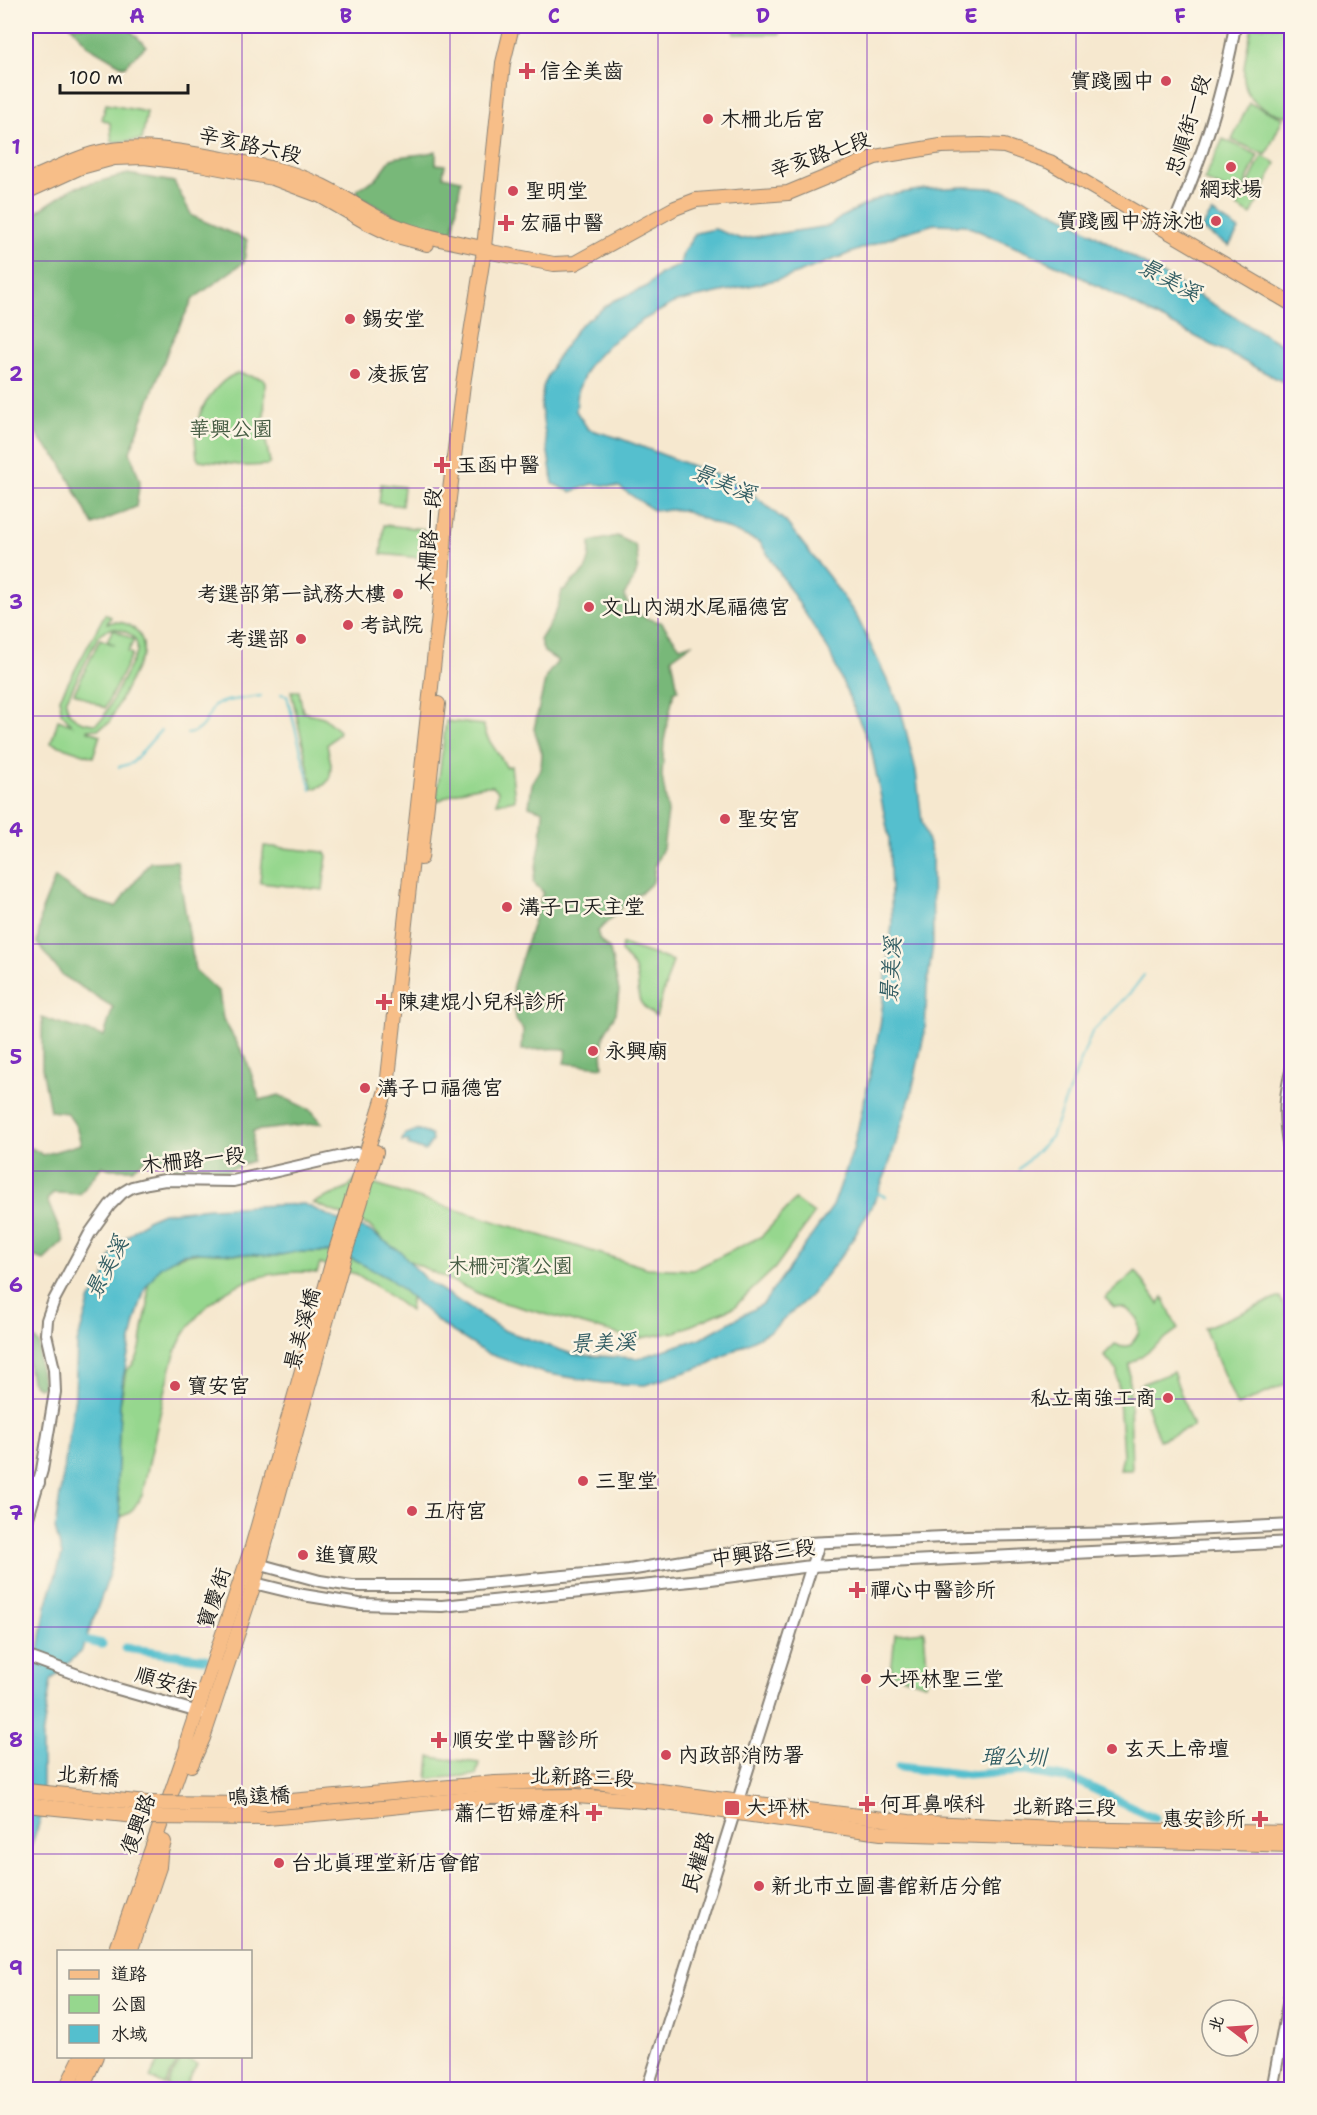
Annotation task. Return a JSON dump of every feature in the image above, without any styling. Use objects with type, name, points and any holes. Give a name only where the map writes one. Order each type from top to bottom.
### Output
[{"type":"main road","name":"木柵路一段","points":[[486,252],[503,63],[512,26]]},
{"type":"main road","name":"木柵路一段","points":[[370,1155],[387,1087],[441,596],[441,568],[464,376],[486,252],[512,65],[522,26]]},
{"type":"main road","name":"辛亥路七段","points":[[486,252],[554,264],[575,263],[675,208],[696,200],[788,193],[874,157],[952,145],[1004,146],[1050,162],[1292,304]]},
{"type":"main road","name":"辛亥路六段","points":[[26,181],[81,158],[105,151],[146,148],[181,152],[270,167],[292,174],[316,183],[374,215],[407,230],[486,252]]},
{"type":"main road","name":"辛亥路六段","points":[[26,192],[81,167],[114,158],[144,157],[199,164],[273,178],[321,196],[366,222],[400,237],[486,252]]},
{"type":"main road","name":"景美溪橋","points":[[272,1497],[336,1250],[370,1155]]},
{"type":"main road","name":"寶慶街","points":[[203,1713],[248,1582],[272,1497]]},
{"type":"main road","name":"復興路","points":[[117,1950],[187,1748],[188,1738],[203,1713]]},
{"type":"main road","name":"復興路","points":[[131,1950],[159,1867],[160,1855],[203,1713]]},
{"type":"main road","name":"北新路三段","points":[[371,1794],[495,1783],[575,1779],[736,1807],[842,1829],[881,1833],[1292,1845]]},
{"type":"main road","name":"北新橋","points":[[26,1791],[147,1803]]},
{"type":"main road","name":"鳴遠橋","points":[[147,1803],[256,1804],[371,1794]]},
{"type":"main road","name":"北新路三段","points":[[372,1809],[488,1797],[576,1796],[909,1822],[1054,1829],[1292,1833]]},
{"type":"main road","name":"北新橋","points":[[26,1805],[146,1817]]},
{"type":"main road","name":"鳴遠橋","points":[[146,1817],[267,1818],[372,1809]]},
{"type":"main road","points":[[65,2090],[81,2058]]},
{"type":"main road","points":[[81,2090],[95,2058]]},
{"type":"street","name":"忠順街一段","points":[[1170,233],[1189,190],[1211,127],[1223,84],[1234,26]]},
{"type":"street","points":[[1292,1067],[1286,1090],[1284,1128],[1292,1164]]},
{"type":"street","name":"木柵路一段","points":[[27,1521],[39,1483],[55,1392],[54,1370],[46,1334],[47,1320],[54,1300],[90,1233],[110,1205],[132,1187],[148,1183],[165,1180],[233,1181],[356,1153],[370,1155]]},
{"type":"street","points":[[26,1480],[39,1483]]},
{"type":"street","name":"中興路三段","points":[[254,1563],[320,1581],[352,1586],[439,1586],[592,1574],[773,1546],[967,1536],[1127,1533],[1292,1525]]},
{"type":"street","name":"中興路三段","points":[[248,1582],[328,1600],[379,1606],[442,1606],[711,1579],[811,1566],[1292,1542]]},
{"type":"street","name":"民權路","points":[[647,2090],[819,1543]]},
{"type":"street","points":[[379,1606],[380,1592],[430,1592],[439,1586]]},
{"type":"street","name":"順安街","points":[[26,1656],[111,1687],[203,1713]]},
{"type":"street","points":[[1272,2090],[1292,1983]]},
{"type":"green space","points":[[71,26],[126,26],[146,46],[124,67],[88,46]]},
{"type":"green space","points":[[735,26],[783,26],[780,34],[734,34]]},
{"type":"green space","points":[[1252,26],[1291,26],[1291,116],[1264,108],[1248,93],[1244,83],[1244,72]]},
{"type":"green space","points":[[1249,103],[1283,118],[1266,155],[1232,140]]},
{"type":"green space","points":[[106,104],[147,112],[142,140],[112,142],[110,123],[102,119]]},
{"type":"green space","name":"網球場","points":[[1223,139],[1258,155],[1240,196],[1204,180]]},
{"type":"green space","points":[[436,151],[436,164],[445,165],[443,176],[461,180],[453,233],[402,220],[361,198],[357,192],[358,189],[377,178],[391,159]]},
{"type":"green space","points":[[1262,156],[1276,163],[1251,215],[1237,207]]},
{"type":"green space","points":[[128,174],[174,182],[192,216],[247,240],[244,262],[193,299],[170,345],[130,452],[140,481],[136,507],[93,525],[59,460],[41,441],[26,415],[26,219],[73,188]]},
{"type":"green space","name":"華興公園","points":[[238,373],[263,379],[265,382],[264,431],[270,462],[268,465],[247,466],[197,458],[195,432],[201,412],[216,388]]},
{"type":"green space","points":[[381,484],[404,487],[402,506],[379,503]]},
{"type":"green space","points":[[384,525],[424,529],[421,558],[381,554]]},
{"type":"green space","points":[[617,536],[635,545],[637,553],[637,572],[624,595],[630,606],[643,617],[661,622],[680,647],[693,643],[672,658],[678,690],[674,691],[664,741],[662,776],[668,812],[663,848],[655,865],[653,882],[642,892],[630,897],[598,931],[599,939],[610,950],[619,991],[616,1013],[604,1035],[603,1067],[564,1063],[567,1050],[522,1050],[523,1029],[515,1019],[513,985],[543,892],[533,882],[541,841],[543,811],[529,806],[532,784],[541,769],[542,753],[534,729],[546,676],[558,661],[544,652],[540,640],[551,622],[562,590],[566,589],[586,568],[590,542]]},
{"type":"green space","points":[[105,614],[111,617],[107,623],[129,625],[139,634],[143,654],[109,723],[98,729],[86,730],[100,735],[93,757],[51,743],[58,720],[72,725],[61,712],[60,698]],"holes":[[[113,628],[131,635],[136,642],[137,652],[103,718],[95,724],[79,721],[69,711],[66,701],[99,635]]]},
{"type":"green space","points":[[113,629],[134,640],[128,652],[132,654],[105,708],[74,693],[100,639],[115,645],[107,641]]},
{"type":"green space","points":[[291,691],[299,691],[303,712],[323,717],[339,731],[327,745],[331,764],[330,779],[324,785],[313,789]]},
{"type":"green space","points":[[446,721],[484,725],[489,741],[506,767],[511,766],[515,800],[497,803],[498,791],[493,786],[486,786],[463,790],[436,802]]},
{"type":"green space","points":[[264,846],[324,852],[327,855],[323,890],[261,883]]},
{"type":"green space","points":[[177,861],[195,970],[219,992],[223,1019],[246,1058],[260,1100],[279,1095],[312,1111],[322,1123],[253,1131],[252,1161],[220,1174],[179,1170],[152,1154],[133,1169],[110,1169],[102,1166],[80,1194],[53,1193],[47,1200],[64,1241],[44,1260],[26,1254],[26,1150],[32,1148],[43,1155],[81,1144],[76,1126],[67,1113],[50,1111],[42,1068],[42,1018],[104,1036],[113,1007],[62,975],[37,943],[42,910],[55,878],[86,899],[116,907],[150,862]]},
{"type":"green space","points":[[622,944],[673,961],[656,1016],[639,1000],[635,970],[621,951]]},
{"type":"green space","name":"木柵河濱公園","points":[[356,1179],[647,1268],[693,1270],[762,1236],[795,1200],[814,1214],[775,1268],[734,1307],[676,1332],[635,1339],[490,1299],[399,1256],[369,1226],[313,1203],[346,1189]]},
{"type":"green space","points":[[200,1252],[276,1256],[295,1252],[339,1252],[390,1279],[410,1296],[410,1311],[356,1274],[320,1264],[317,1273],[277,1273],[258,1277],[224,1293],[195,1319],[183,1336],[170,1370],[142,1496],[131,1512],[121,1517],[117,1486],[120,1405],[126,1370],[135,1361],[140,1349],[148,1305],[148,1284],[153,1274],[164,1264],[178,1257]]},
{"type":"green space","points":[[1136,1271],[1159,1304],[1163,1297],[1178,1329],[1129,1365],[1132,1470],[1120,1470],[1123,1455],[1117,1371],[1104,1355],[1115,1344],[1122,1347],[1131,1345],[1139,1332],[1138,1319],[1128,1310],[1114,1307],[1105,1298]]},
{"type":"green space","points":[[1280,1297],[1291,1323],[1291,1382],[1237,1406],[1204,1328]]},
{"type":"green space","points":[[26,1335],[39,1343],[39,1365],[44,1386],[38,1388],[31,1381],[26,1353]]},
{"type":"green space","points":[[1173,1372],[1193,1427],[1159,1440],[1139,1385]]},
{"type":"green space","points":[[924,1631],[928,1677],[925,1684],[891,1673],[895,1634]]},
{"type":"green space","points":[[430,1757],[479,1763],[476,1775],[428,1779]]},
{"type":"green space","points":[[160,2058],[179,2058],[165,2085],[150,2078]]},
{"type":"green space","points":[[181,2058],[197,2064],[184,2089],[173,2089],[167,2086]]},
{"type":"water","name":"景美溪","points":[[992,188],[1015,193],[1068,219],[1291,350],[1291,386],[1067,270],[965,225],[934,224],[903,233],[785,278],[676,302],[643,320],[608,345],[589,365],[578,390],[576,411],[588,429],[619,438],[742,485],[786,522],[857,617],[900,706],[916,771],[922,821],[932,855],[933,944],[927,988],[925,1031],[911,1095],[888,1168],[874,1202],[848,1247],[810,1296],[772,1330],[707,1365],[645,1385],[603,1383],[543,1373],[486,1353],[442,1325],[390,1279],[339,1252],[295,1252],[276,1256],[200,1252],[182,1254],[160,1267],[145,1288],[123,1378],[117,1486],[121,1517],[108,1579],[82,1650],[51,1680],[42,1738],[42,1815],[26,1860],[26,1696],[38,1656],[46,1606],[62,1555],[55,1528],[75,1396],[77,1343],[90,1299],[103,1282],[109,1260],[119,1243],[147,1220],[163,1213],[209,1208],[304,1204],[336,1219],[368,1230],[402,1253],[426,1280],[503,1330],[575,1355],[639,1358],[701,1338],[763,1304],[833,1206],[853,1150],[869,1079],[880,1026],[892,924],[889,838],[871,748],[829,651],[760,542],[682,510],[653,510],[619,487],[593,484],[571,492],[553,484],[541,408],[543,387],[554,362],[579,326],[613,301],[646,287],[660,274],[680,265],[683,252],[696,233],[715,229],[741,239],[829,226],[843,216],[883,196],[925,189]]},
{"type":"water","name":"實踐國中游泳池","points":[[1212,212],[1239,230],[1229,246],[1201,229]]},
{"type":"water","points":[[419,1130],[431,1135],[432,1141],[425,1151],[408,1145],[409,1141],[402,1141],[405,1134]]},
{"type":"waterway","points":[[281,694],[287,696],[311,790]]},
{"type":"waterway","points":[[187,734],[201,727],[214,705],[261,696]]},
{"type":"waterway","points":[[119,767],[132,763],[161,730]]},
{"type":"waterway","points":[[1019,1169],[1051,1137],[1092,1032],[1131,992],[1144,975]]},
{"type":"waterway","points":[[875,1192],[886,1197]]},
{"type":"waterway","name":"瑠公圳","points":[[75,1638],[102,1644]]},
{"type":"waterway","name":"瑠公圳","points":[[125,1648],[206,1659]]},
{"type":"waterway","name":"瑠公圳","points":[[899,1767],[968,1775],[1024,1771],[1075,1780],[1155,1818]]},
{"type":"place","name":"信全美齒","points":[[527,71]]},
{"type":"place","name":"實踐國中","points":[[1166,81]]},
{"type":"place","name":"木柵北后宮","points":[[708,119]]},
{"type":"place","name":"網球場","points":[[1231,167]]},
{"type":"place","name":"聖明堂","points":[[513,191]]},
{"type":"place","name":"實踐國中游泳池","points":[[1216,221]]},
{"type":"place","name":"宏福中醫","points":[[506,223]]},
{"type":"place","name":"錫安堂","points":[[350,319]]},
{"type":"place","name":"凌振宮","points":[[355,374]]},
{"type":"place","name":"玉函中醫","points":[[442,465]]},
{"type":"place","name":"考選部第一試務大樓","points":[[398,594]]},
{"type":"place","name":"文山內湖水尾福德宮","points":[[589,607]]},
{"type":"place","name":"考試院","points":[[348,625]]},
{"type":"place","name":"考選部","points":[[301,639]]},
{"type":"place","name":"聖安宮","points":[[725,819]]},
{"type":"place","name":"溝子口天主堂","points":[[507,907]]},
{"type":"place","name":"陳建焜小兒科診所","points":[[384,1002]]},
{"type":"place","name":"永興廟","points":[[593,1051]]},
{"type":"place","name":"溝子口福德宮","points":[[365,1088]]},
{"type":"place","name":"寶安宮","points":[[175,1386]]},
{"type":"place","name":"私立南強工商","points":[[1168,1398]]},
{"type":"place","name":"三聖堂","points":[[583,1481]]},
{"type":"place","name":"五府宮","points":[[412,1511]]},
{"type":"place","name":"進寶殿","points":[[303,1555]]},
{"type":"place","name":"禪心中醫診所","points":[[857,1590]]},
{"type":"place","name":"大坪林聖三堂","points":[[866,1679]]},
{"type":"place","name":"順安堂中醫診所","points":[[439,1740]]},
{"type":"place","name":"玄天上帝壇","points":[[1112,1749]]},
{"type":"place","name":"內政部消防署","points":[[666,1755]]},
{"type":"place","name":"何耳鼻喉科","points":[[867,1804]]},
{"type":"place","name":"大坪林","points":[[732,1808]]},
{"type":"place","name":"蕭仁哲婦產科","points":[[594,1813]]},
{"type":"place","name":"惠安診所","points":[[1260,1819]]},
{"type":"place","name":"台北真理堂新店會館","points":[[279,1863]]},
{"type":"place","name":"新北市立圖書館新店分館","points":[[759,1886]]}]
